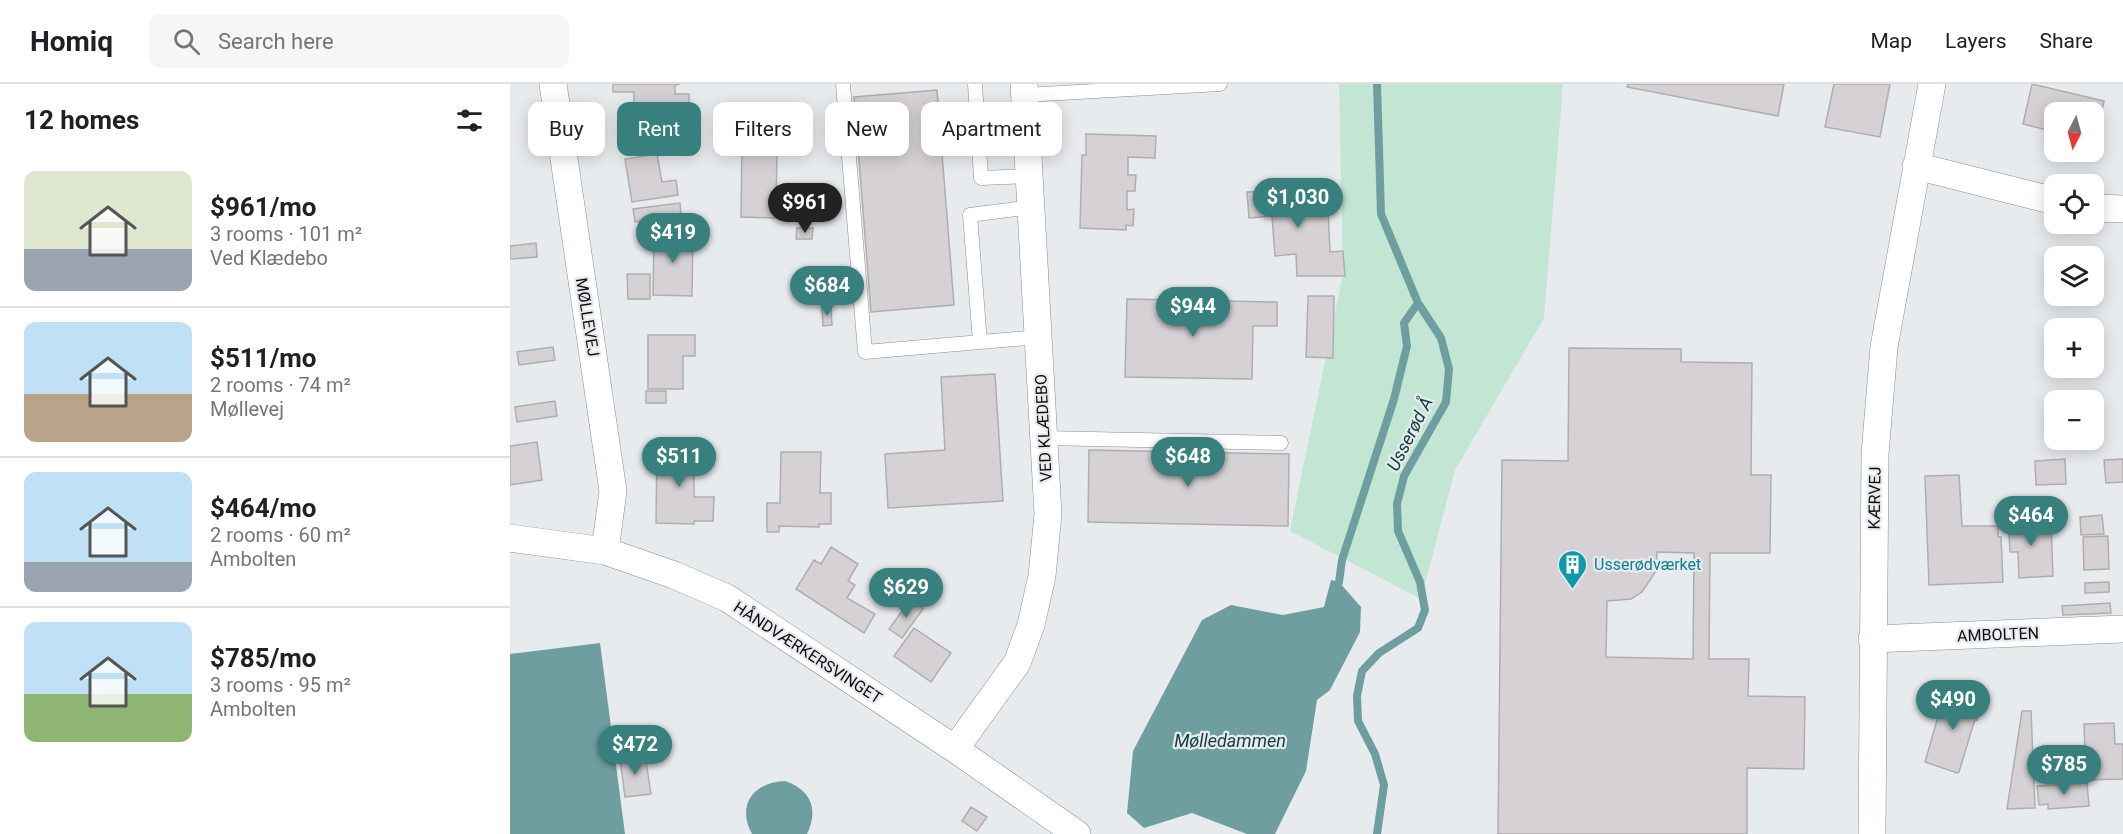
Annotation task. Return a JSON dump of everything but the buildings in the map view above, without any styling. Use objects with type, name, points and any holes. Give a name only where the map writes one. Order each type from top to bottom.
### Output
[{"type":"street","name":"MØLLEVEJ","points":[[553,84],[614,490],[605,551]]},
{"type":"street","name":"KÆRVEJ","points":[[1872,834],[1875,454],[1884,348],[1932,84]]},
{"type":"street","name":"VED KLÆDEBO","points":[[955,749],[1017,663],[1031,625],[1042,576],[1048,514],[1024,89]]},
{"type":"street","points":[[1916,166],[2044,198]]},
{"type":"street","points":[[2104,208],[2123,209]]},
{"type":"street","name":"HÅNDVÆRKERSVINGET","points":[[510,538],[605,551],[674,574],[727,598],[955,749],[1077,834]]},
{"type":"street","name":"AMBOLTEN","points":[[1872,639],[2123,629]]},
{"type":"lane","points":[[843,84],[865,352],[1038,336]]},
{"type":"lane","points":[[975,84],[981,178],[1029,176]]},
{"type":"lane","points":[[1024,89],[1220,84]]},
{"type":"lane","points":[[980,342],[970,215],[1031,207]]},
{"type":"lane","points":[[1043,438],[1281,443]]},
{"type":"green space","points":[[1339,84],[1563,84],[1544,318],[1455,470],[1421,599],[1290,531],[1343,274]]},
{"type":"water","name":"Mølledammen","points":[[1331,580],[1339,582],[1361,607],[1360,632],[1330,690],[1317,700],[1306,771],[1275,834],[1247,834],[1192,813],[1144,828],[1127,813],[1133,751],[1202,620],[1231,605],[1283,615],[1324,607]]},
{"type":"water","points":[[600,643],[625,834],[510,834],[510,654]]},
{"type":"water","points":[[785,781],[807,795],[810,802],[812,816],[807,834],[752,834],[746,814],[751,797],[765,786]]},
{"type":"waterway","name":"Usserød Å","points":[[1377,84],[1381,214],[1418,303],[1441,338],[1449,369],[1446,402],[1404,476],[1397,504],[1398,531],[1420,582],[1425,610],[1418,628],[1379,653],[1362,671],[1357,696],[1358,721],[1375,754],[1384,785],[1377,834]]},
{"type":"waterway","points":[[1339,582],[1342,560],[1394,399],[1407,346],[1404,323],[1418,303]]},
{"type":"place","name":"Usserødværket","points":[[1573,590]]}]
